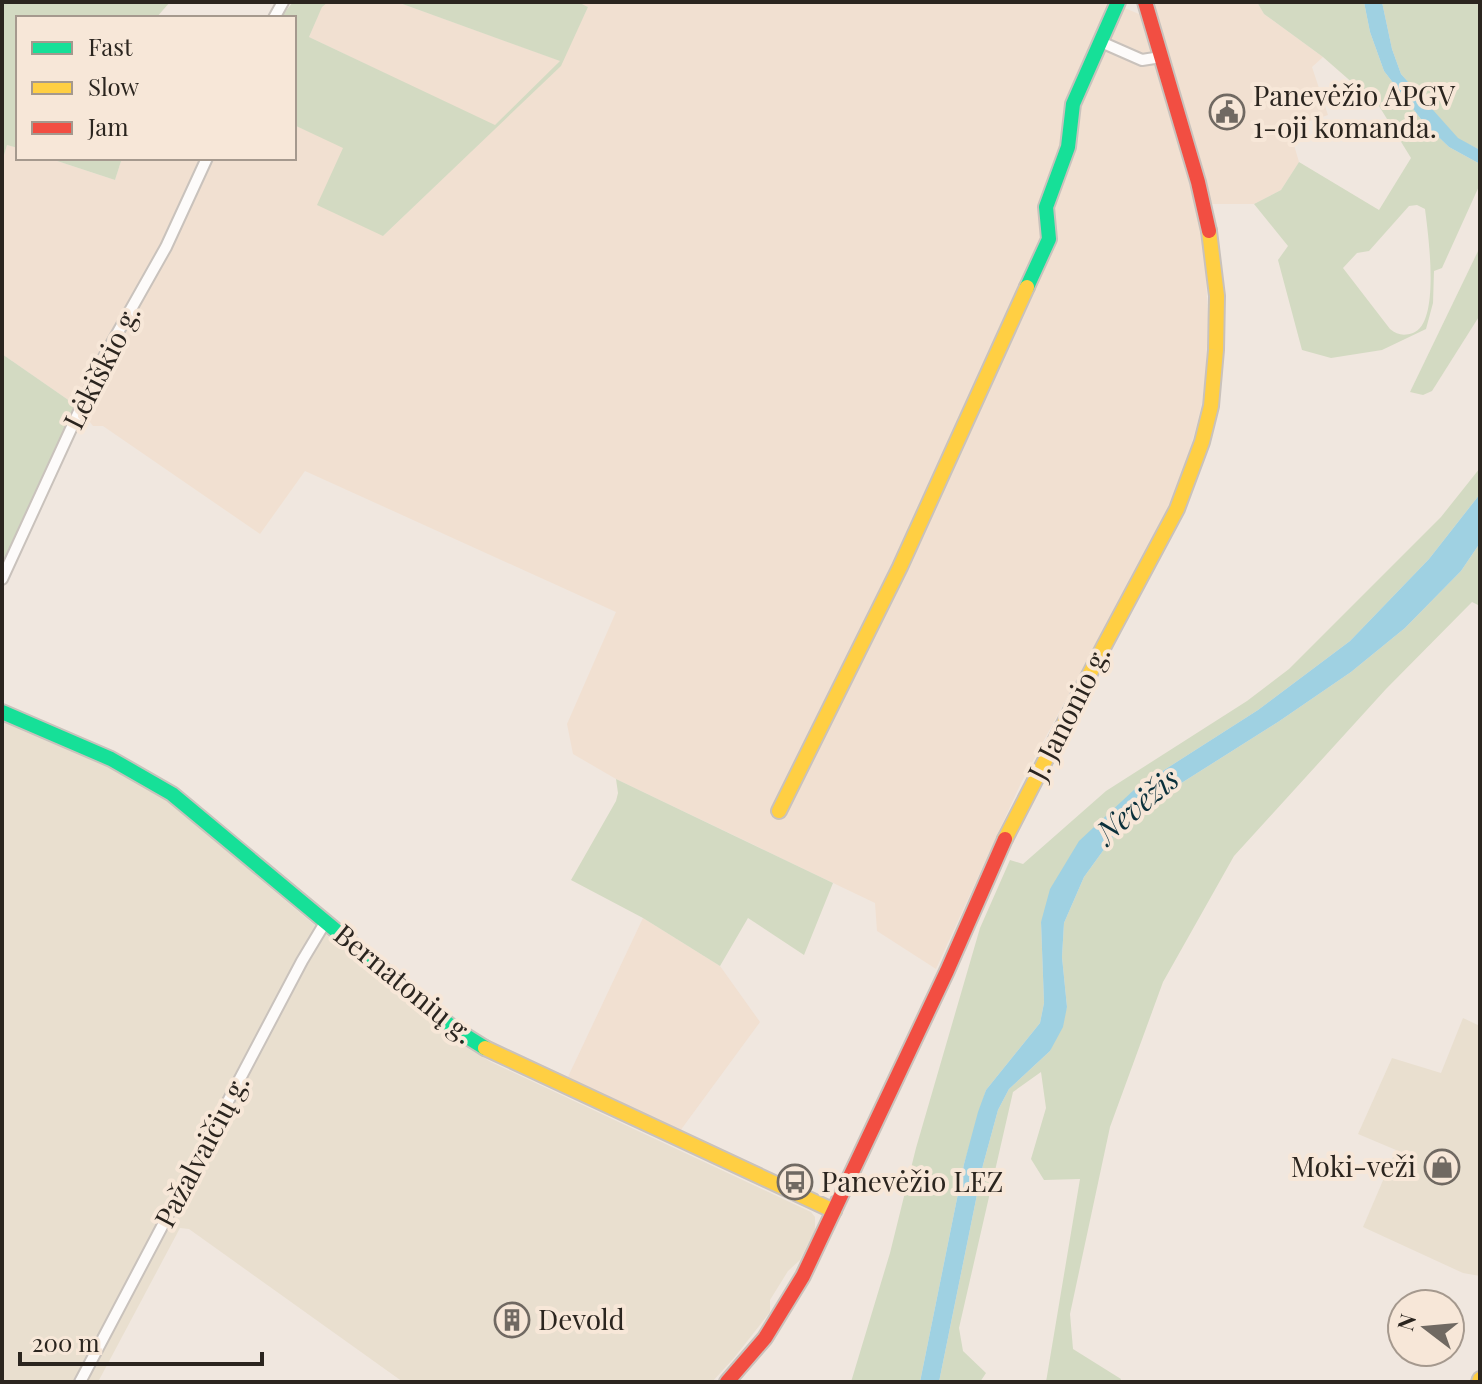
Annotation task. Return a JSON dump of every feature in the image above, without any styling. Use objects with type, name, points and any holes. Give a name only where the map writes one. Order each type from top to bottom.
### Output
[{"type":"street","points":[[779,811],[885,599],[1049,239],[1046,207],[1068,147],[1073,104],[1118,2]]},
{"type":"street","name":"J. Janonio g.","points":[[727,1382],[765,1338],[803,1276],[947,971],[1012,824],[1177,509],[1202,442],[1215,371],[1217,316],[1213,254],[1198,182],[1145,2]]},
{"type":"street","points":[[1101,42],[1142,60],[1161,57]]},
{"type":"street","name":"Lėkiškio g.","points":[[2,579],[104,357],[166,247],[206,160]]},
{"type":"street","name":"Bernatonių g.","points":[[2,712],[153,780],[470,1040],[834,1211]]},
{"type":"street","name":"Pažalvaičių g.","points":[[80,1382],[326,921]]},
{"type":"shaded area","points":[[328,2],[397,2],[561,61],[495,126],[309,37],[322,6]]},
{"type":"shaded area","points":[[578,2],[1110,2],[1139,14],[1198,216],[1205,260],[1208,318],[1202,403],[1184,470],[1163,519],[1021,783],[936,969],[877,931],[875,903],[616,779],[573,754],[567,724],[616,612],[305,471],[260,534],[103,426],[93,426],[77,406],[2,354],[2,162],[7,145],[16,147],[16,160],[54,160],[115,180],[121,160],[296,160],[296,126],[344,147],[383,236],[560,66],[588,7]]},
{"type":"shaded area","points":[[1153,2],[1257,2],[1264,14],[1323,57],[1312,67],[1328,115],[1289,128],[1299,162],[1281,190],[1254,204],[1212,204]]},
{"type":"shaded area","name":"Panevėžio LEZ","points":[[2,722],[133,778],[168,801],[452,1039],[491,1062],[811,1212],[815,1217],[815,1230],[800,1260],[788,1271],[770,1300],[770,1312],[734,1358],[712,1382],[403,1382],[189,1229],[180,1228],[98,1382],[2,1382]]},
{"type":"shaded area","points":[[643,918],[720,966],[760,1022],[680,1131],[567,1079]]},
{"type":"shaded area","points":[[1463,1018],[1480,1026],[1480,1276],[1463,1273],[1363,1227],[1396,1150],[1358,1134],[1392,1058],[1441,1073]]},
{"type":"green space","points":[[2,2],[170,2],[158,16],[16,16],[16,147],[7,145],[2,162]]},
{"type":"green space","points":[[293,2],[328,2],[322,7],[309,37],[495,125],[560,61],[397,2],[578,2],[588,7],[561,66],[383,236],[317,205],[343,148],[296,126],[296,16],[282,16]]},
{"type":"green space","points":[[1257,2],[1364,2],[1370,32],[1384,71],[1424,123],[1449,147],[1480,164],[1480,184],[1442,268],[1434,271],[1433,303],[1426,329],[1382,350],[1331,358],[1302,350],[1278,260],[1288,246],[1254,204],[1281,190],[1299,162],[1379,210],[1411,158],[1379,106],[1323,57],[1264,14]],"holes":[[[1417,205],[1425,209],[1431,276],[1427,313],[1422,326],[1413,333],[1395,333],[1343,268],[1357,253],[1369,251],[1409,206]]]},
{"type":"green space","points":[[1382,2],[1480,2],[1480,150],[1458,139],[1401,74]]},
{"type":"green space","points":[[54,160],[121,160],[115,180]]},
{"type":"green space","points":[[1480,247],[1480,315],[1432,391],[1423,395],[1410,392]]},
{"type":"green space","points":[[2,354],[77,406],[2,569]]},
{"type":"green space","points":[[1480,468],[1480,494],[1429,559],[1350,641],[1258,710],[1136,788],[1041,922],[1044,1003],[1040,1023],[986,1090],[964,1164],[920,1382],[851,1382],[980,928],[1010,860],[1023,864],[1106,791],[1247,701],[1289,669],[1441,517]]},
{"type":"green space","points":[[1480,543],[1480,606],[1472,602],[1386,689],[1234,856],[1163,982],[1110,1127],[1070,1314],[1073,1349],[1121,1379],[1120,1382],[1046,1382],[1080,1179],[1044,1180],[1031,1159],[1046,1108],[1041,1072],[1013,1092],[959,1328],[963,1351],[986,1373],[980,1382],[939,1382],[983,1165],[998,1110],[1009,1089],[1050,1051],[1067,1007],[1062,957],[1064,923],[1084,877],[1118,830],[1164,794],[1351,672],[1405,628],[1461,571]]},
{"type":"green space","points":[[616,779],[833,883],[804,955],[748,918],[720,966],[643,918],[571,880],[616,801]]},
{"type":"water","points":[[1364,2],[1382,2],[1401,74],[1458,138],[1480,150],[1480,164],[1449,147],[1424,123],[1384,71],[1370,32]]},
{"type":"water","name":"Nevėžis","points":[[1480,494],[1480,543],[1461,571],[1405,628],[1351,672],[1164,794],[1118,830],[1084,877],[1064,923],[1062,957],[1067,1007],[1063,1027],[1050,1051],[1009,1089],[998,1110],[983,1165],[939,1382],[920,1382],[964,1164],[978,1112],[986,1090],[1040,1023],[1044,1003],[1041,922],[1050,889],[1079,841],[1136,788],[1258,710],[1350,641],[1429,559]]},
{"type":"traffic: fast","points":[[1027,287],[1049,239],[1046,207],[1068,147],[1073,104],[1118,2]]},
{"type":"traffic: fast","points":[[2,712],[111,759],[172,794],[453,1028],[485,1048]]},
{"type":"traffic: slow","points":[[1005,839],[1177,509],[1202,442],[1211,406],[1216,350],[1217,296],[1209,231]]},
{"type":"traffic: slow","points":[[779,811],[900,567],[1027,287]]},
{"type":"traffic: slow","points":[[485,1048],[834,1211]]},
{"type":"traffic: jam","points":[[1145,2],[1198,182],[1209,231]]},
{"type":"traffic: jam","points":[[727,1382],[765,1338],[803,1276],[947,971],[1005,839]]},
{"type":"place","name":"Panevėžio APGV 1-oji komanda.","points":[[1227,112]]},
{"type":"place","name":"Moki-veži","points":[[1442,1167]]},
{"type":"place","name":"Panevėžio LEZ","points":[[795,1182]]},
{"type":"place","name":"Devold","points":[[512,1320]]}]
